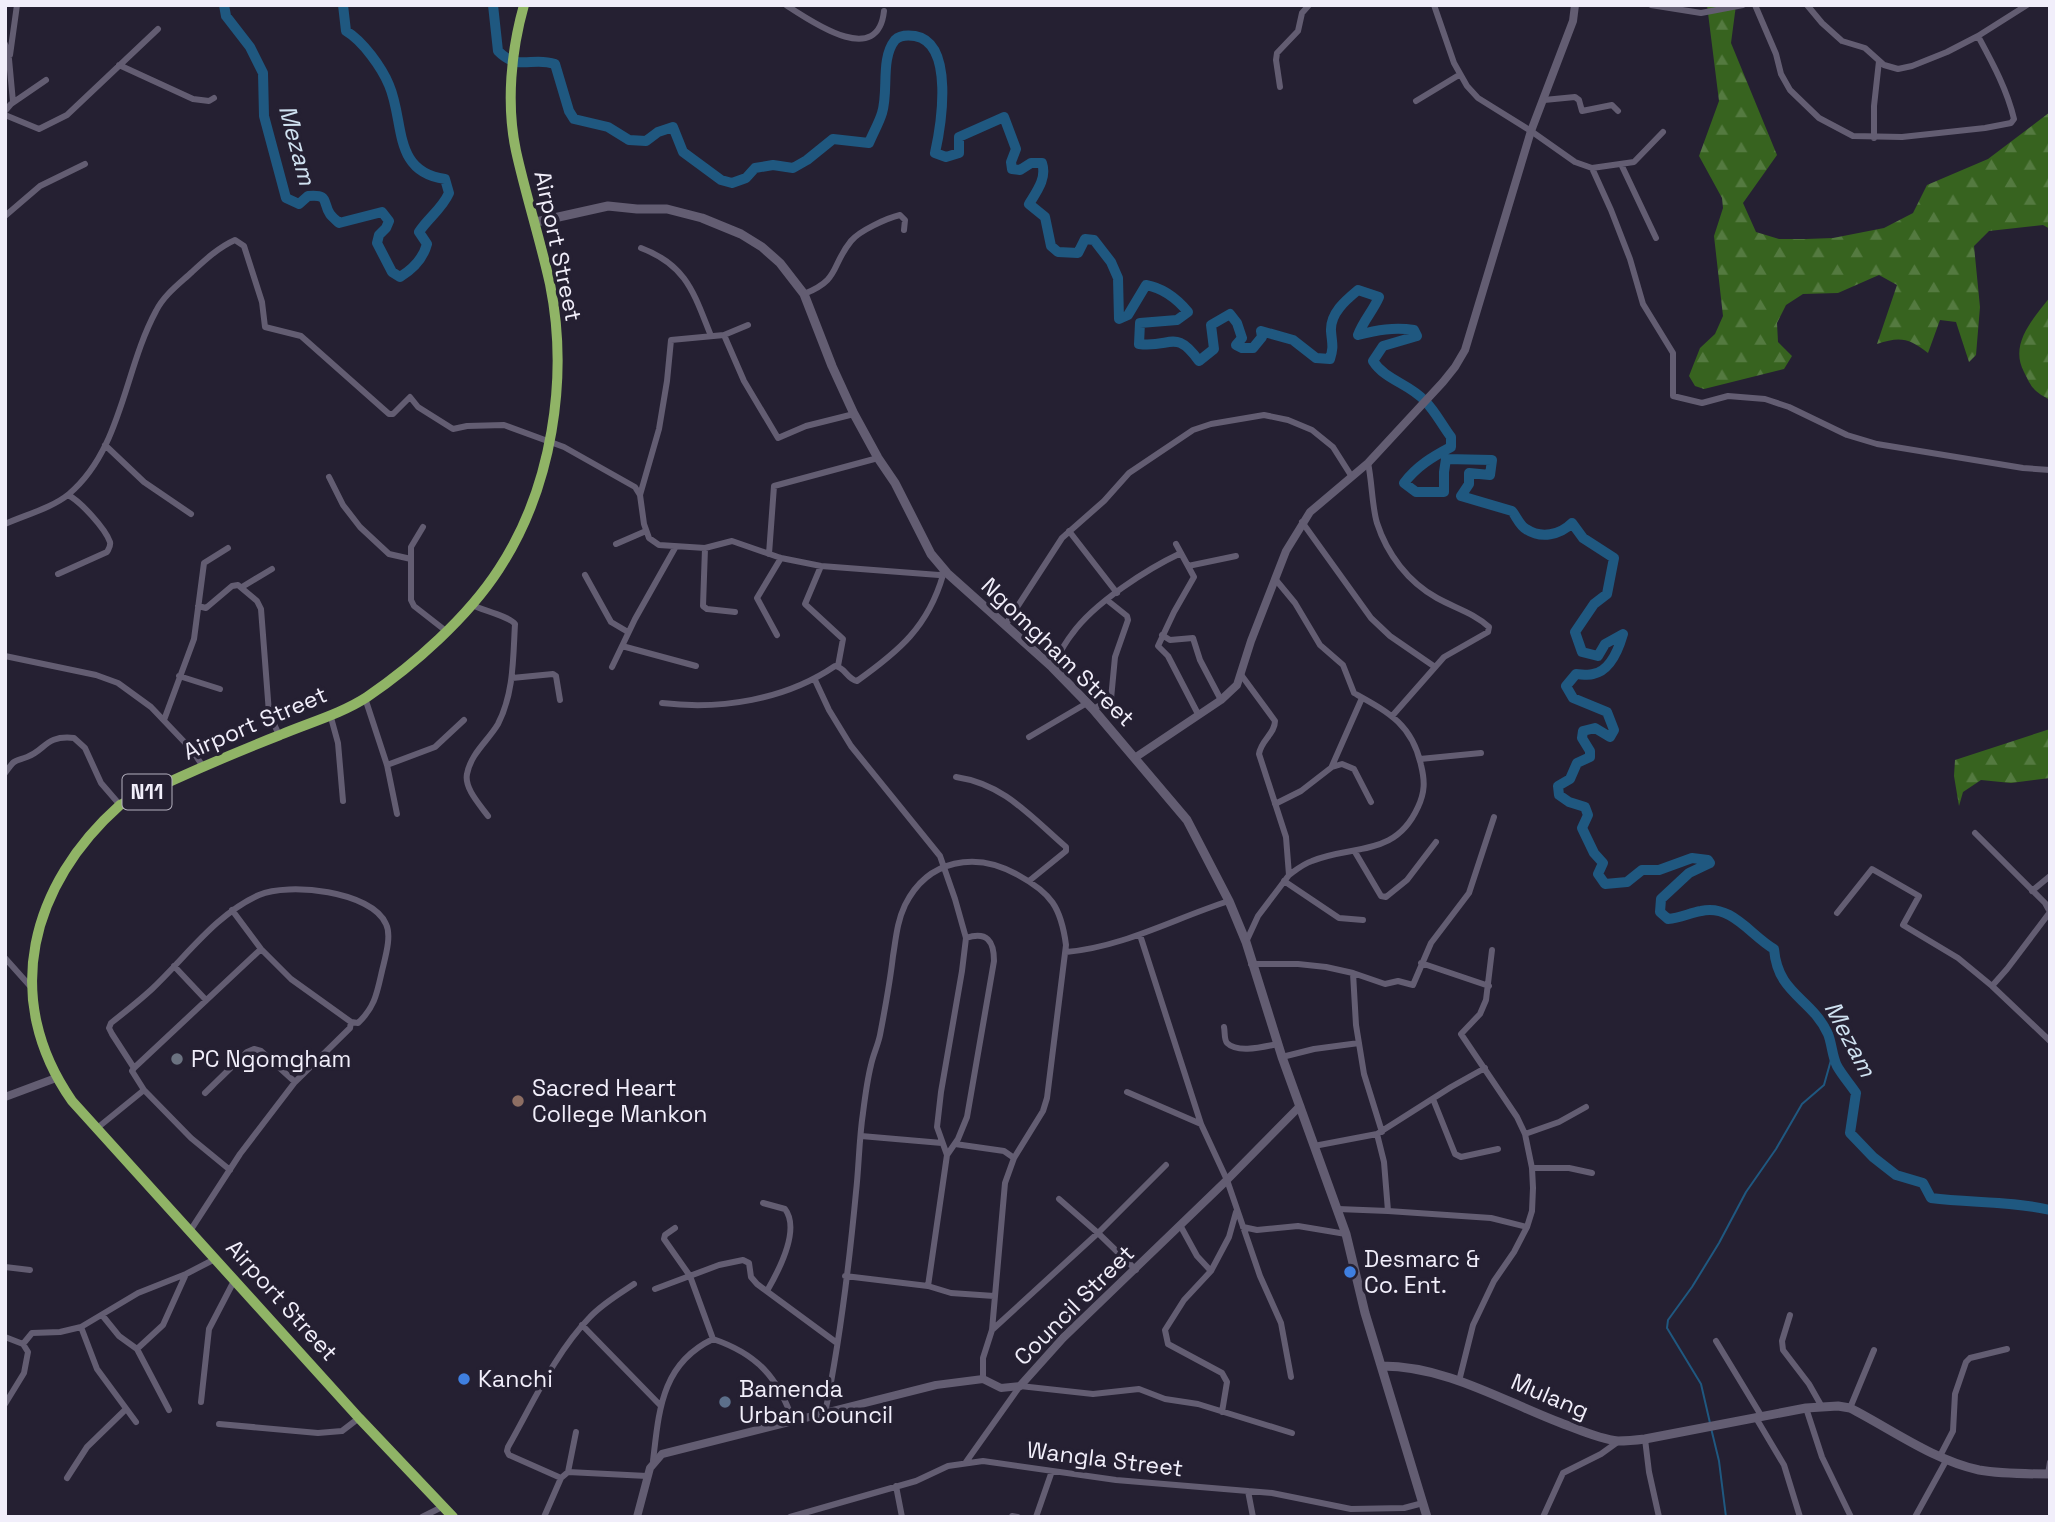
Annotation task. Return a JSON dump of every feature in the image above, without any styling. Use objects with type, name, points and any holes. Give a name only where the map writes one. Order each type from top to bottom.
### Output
[{"type":"highway","name":"Airport Street","points":[[453,1517],[359,1418],[96,1129],[56,1078],[38,1029],[32,988],[36,939],[55,884],[87,837],[120,805],[365,698],[420,655],[471,605],[499,569],[518,534],[534,497],[549,441],[556,390],[555,332],[550,288],[536,222],[516,151],[511,82],[516,32],[524,5]]},
{"type":"main road","name":"Ngomgham Street","points":[[536,222],[608,206],[667,209],[702,218],[741,234],[771,255],[804,294],[854,414],[895,483],[931,554],[945,574],[1006,624],[1052,667],[1136,757],[1187,820],[1230,901],[1241,929],[1282,1057],[1338,1209],[1365,1313],[1427,1517]]},
{"type":"main road","name":"Mulang","points":[[1382,1366],[1407,1366],[1459,1381],[1494,1393],[1586,1433],[1619,1441],[1645,1439],[1806,1408],[1850,1408]]},
{"type":"main road","points":[[1850,1408],[1944,1457],[1989,1471],[2049,1474]]},
{"type":"street","points":[[9,59],[17,5]]},
{"type":"street","points":[[786,5],[828,32],[862,40],[877,34],[882,26],[884,11]]},
{"type":"street","points":[[1280,87],[1277,53],[1298,31],[1302,13],[1309,5]]},
{"type":"street","points":[[1434,5],[1460,75],[1478,98],[1575,162],[1592,168],[1638,160],[1663,132]]},
{"type":"street","points":[[1136,757],[1221,700],[1237,685],[1286,551],[1302,522],[1310,512],[1368,463],[1455,367],[1465,350],[1531,131],[1566,45],[1575,5]]},
{"type":"street","points":[[1651,5],[1701,13],[1743,5]]},
{"type":"street","points":[[1755,5],[1776,54],[1781,74],[1801,103],[1819,118],[1853,136],[1874,138],[1985,128],[2011,123],[2014,119],[2003,84],[1978,36]]},
{"type":"street","points":[[1807,5],[1842,41],[1865,48],[1890,68],[1912,66],[1947,52],[2027,5]]},
{"type":"street","points":[[46,80],[13,102],[5,113],[34,128],[45,128],[67,115],[158,29]]},
{"type":"street","points":[[5,44],[13,102]]},
{"type":"street","points":[[1874,138],[1879,61]]},
{"type":"street","points":[[119,65],[193,99],[209,101],[214,98]]},
{"type":"street","points":[[1416,101],[1460,75]]},
{"type":"street","points":[[1544,100],[1575,97],[1579,100],[1581,111],[1612,105],[1618,111]]},
{"type":"street","points":[[5,216],[40,186],[85,164]]},
{"type":"street","points":[[1621,164],[1656,237]]},
{"type":"street","points":[[1592,168],[1630,259],[1643,304],[1673,353],[1673,396],[1702,403],[1728,396],[1765,399],[1847,435],[1878,444],[2050,470]]},
{"type":"street","points":[[804,294],[819,288],[832,277],[845,250],[857,235],[896,215],[903,216],[904,230]]},
{"type":"street","points":[[5,524],[68,495],[89,471],[105,445],[142,341],[156,310],[172,290],[203,262],[236,240],[244,246],[262,302],[264,325],[268,328],[301,336],[389,414],[393,414],[410,397],[418,407],[451,428],[504,425],[549,441],[635,487],[640,495],[646,531],[654,543],[675,548],[705,548],[732,541],[781,558],[821,566],[945,574],[925,618],[892,656],[857,681],[852,680],[838,666]]},
{"type":"street","points":[[641,248],[663,257],[685,278],[711,336]]},
{"type":"street","points":[[640,495],[659,429],[667,382],[669,342],[674,338],[724,335],[748,325]]},
{"type":"street","points":[[724,335],[744,381],[778,438],[806,426],[854,414]]},
{"type":"street","points":[[1006,624],[1069,531],[1104,501],[1129,473],[1193,430],[1264,415],[1288,420],[1312,430],[1333,447],[1352,477]]},
{"type":"street","points":[[105,445],[144,482],[191,514]]},
{"type":"street","points":[[769,554],[775,486],[878,458]]},
{"type":"street","points":[[1368,463],[1377,521],[1399,566],[1416,584],[1489,627],[1488,632],[1452,651],[1393,715]]},
{"type":"street","points":[[329,477],[342,505],[360,527],[389,554],[411,559]]},
{"type":"street","points":[[58,574],[107,552],[110,547],[110,541],[93,518],[76,499],[68,495]]},
{"type":"street","points":[[1302,522],[1371,618],[1390,636],[1435,667]]},
{"type":"street","points":[[423,527],[411,547],[412,603],[446,631]]},
{"type":"street","points":[[616,544],[646,531]]},
{"type":"street","points":[[1069,531],[1117,593]]},
{"type":"street","points":[[1176,544],[1194,581],[1158,646],[1168,656],[1198,714]]},
{"type":"street","points":[[164,720],[194,639],[204,563],[228,548]]},
{"type":"street","points":[[612,667],[628,632],[675,548]]},
{"type":"street","points":[[705,548],[703,606],[706,609],[735,612]]},
{"type":"street","points":[[1052,667],[1073,631],[1107,600],[1155,565],[1181,553]]},
{"type":"street","points":[[1188,566],[1236,556]]},
{"type":"street","points":[[777,635],[757,598],[781,558]]},
{"type":"street","points":[[662,703],[691,706],[750,701],[816,680],[838,666],[843,639],[805,604],[821,566]]},
{"type":"street","points":[[198,606],[206,608],[232,586],[242,587],[272,569]]},
{"type":"street","points":[[584,575],[611,622],[628,632]]},
{"type":"street","points":[[1246,942],[1252,927],[1286,878],[1311,861],[1375,847],[1403,830],[1415,815],[1425,782],[1420,759],[1405,731],[1393,715],[1352,691],[1343,665],[1320,645],[1295,603],[1276,580]]},
{"type":"street","points":[[242,587],[257,601],[261,609],[269,713],[279,735]]},
{"type":"street","points":[[1029,737],[1090,706],[1109,702],[1113,694],[1115,657],[1128,620],[1107,600]]},
{"type":"street","points":[[471,605],[514,621],[512,678],[505,707],[497,726],[476,752],[467,774],[468,787],[488,816]]},
{"type":"street","points":[[1162,635],[1170,640],[1193,638],[1200,660],[1221,700]]},
{"type":"street","points":[[622,646],[696,666]]},
{"type":"street","points":[[5,656],[96,675],[118,683],[139,697],[164,720],[192,750],[204,768]]},
{"type":"street","points":[[512,678],[553,674],[556,676],[560,700]]},
{"type":"street","points":[[179,676],[220,689]]},
{"type":"street","points":[[1242,676],[1275,721],[1274,729],[1260,746],[1259,754],[1286,837],[1286,878]]},
{"type":"street","points":[[816,680],[829,710],[851,746],[940,856],[966,938],[937,1128],[947,1155]]},
{"type":"street","points":[[365,698],[387,765],[397,814]]},
{"type":"street","points":[[1332,767],[1362,698]]},
{"type":"street","points":[[330,714],[338,743],[343,801]]},
{"type":"street","points":[[387,765],[435,747],[464,720]]},
{"type":"street","points":[[5,773],[18,758],[29,757],[45,743],[74,738],[85,748],[101,783],[120,805]]},
{"type":"street","points":[[1420,759],[1482,752]]},
{"type":"street","points":[[1275,804],[1301,790],[1332,767],[1342,764],[1354,769],[1371,802]]},
{"type":"street","points":[[956,777],[995,788],[1066,847],[1066,851],[1029,881]]},
{"type":"street","points":[[1251,964],[1298,964],[1353,973],[1385,984],[1398,981],[1413,985],[1421,963],[1440,929],[1469,893],[1494,817]]},
{"type":"street","points":[[1975,832],[2047,903],[2050,912],[1992,986]]},
{"type":"street","points":[[1355,852],[1381,895],[1386,897],[1407,880],[1436,842]]},
{"type":"street","points":[[825,1413],[837,1343],[860,1136],[871,1065],[880,1037],[896,927],[919,884],[959,862],[974,860],[992,863],[1029,881],[1049,895],[1064,926],[1066,952],[1047,1098],[1043,1111],[1014,1158],[1005,1183],[992,1330],[983,1358],[983,1379]]},
{"type":"street","points":[[1837,913],[1872,869],[1919,896],[1903,925],[1958,958],[2050,1041]]},
{"type":"street","points":[[2032,891],[2050,876]]},
{"type":"street","points":[[1286,878],[1339,918],[1363,920]]},
{"type":"street","points":[[134,1068],[112,1034],[109,1028],[111,1023],[152,989],[232,910],[262,893],[299,888],[350,897],[378,912],[387,926],[386,954],[371,1011],[358,1023],[351,1022],[291,979],[261,949],[232,910]]},
{"type":"street","points":[[1066,952],[1117,943],[1230,901]]},
{"type":"street","points":[[1241,929],[1252,927]]},
{"type":"street","points":[[1140,934],[1201,1124],[1227,1180],[1260,1276],[1285,1333],[1291,1377]]},
{"type":"street","points":[[928,1286],[947,1155],[967,1117],[994,961],[992,945],[986,937],[981,935],[966,938]]},
{"type":"street","points":[[230,1170],[191,1138],[144,1090],[132,1071],[261,949]]},
{"type":"street","points":[[1459,1381],[1473,1325],[1494,1281],[1527,1227],[1532,1211],[1532,1168],[1525,1134],[1517,1117],[1461,1034],[1480,1014],[1489,986],[1492,950]]},
{"type":"street","points":[[5,958],[32,988]]},
{"type":"street","points":[[1421,963],[1489,986]]},
{"type":"street","points":[[174,965],[206,1000]]},
{"type":"street","points":[[1353,973],[1359,1043],[1379,1133],[1388,1211]]},
{"type":"street","points":[[190,1231],[230,1170],[295,1082],[350,1028],[351,1022]]},
{"type":"street","points":[[1224,1027],[1226,1040],[1231,1045],[1255,1048],[1278,1044]]},
{"type":"street","points":[[1282,1057],[1314,1049],[1359,1043]]},
{"type":"street","points":[[205,1093],[247,1052],[254,1049],[261,1051],[295,1082]]},
{"type":"street","points":[[1314,1146],[1379,1133],[1485,1068]]},
{"type":"street","points":[[5,1097],[56,1078]]},
{"type":"street","points":[[96,1129],[144,1090]]},
{"type":"street","points":[[1127,1092],[1201,1124]]},
{"type":"street","points":[[1433,1100],[1455,1154],[1461,1157],[1498,1149]]},
{"type":"street","name":"Council Street","points":[[653,1461],[673,1450],[936,1385],[983,1379],[1001,1388],[1020,1386],[1063,1338],[1136,1270],[1300,1106]]},
{"type":"street","points":[[1525,1134],[1559,1122],[1586,1107]]},
{"type":"street","points":[[1287,1119],[1305,1120]]},
{"type":"street","points":[[860,1136],[942,1143]]},
{"type":"street","points":[[955,1144],[1004,1152],[1014,1158]]},
{"type":"street","points":[[992,1330],[1098,1233],[1166,1165]]},
{"type":"street","points":[[1532,1168],[1569,1168],[1592,1172]]},
{"type":"street","points":[[1059,1199],[1136,1270]]},
{"type":"street","points":[[763,1203],[785,1209],[789,1216],[789,1244],[767,1291]]},
{"type":"street","points":[[1338,1209],[1491,1218],[1527,1227]]},
{"type":"street","points":[[1222,1412],[1227,1382],[1222,1373],[1168,1344],[1165,1330],[1184,1300],[1211,1271],[1229,1237],[1237,1210]]},
{"type":"street","points":[[1180,1225],[1197,1256],[1211,1271]]},
{"type":"street","points":[[1243,1227],[1257,1230],[1298,1226],[1346,1234]]},
{"type":"street","points":[[675,1228],[665,1235],[664,1240],[690,1276],[713,1339],[752,1356],[766,1370],[786,1401],[793,1421]]},
{"type":"street","points":[[1248,1237],[1257,1230]]},
{"type":"street","points":[[23,1344],[32,1333],[60,1332],[81,1327],[138,1293],[216,1259]]},
{"type":"street","points":[[655,1289],[719,1265],[743,1260],[749,1263],[753,1281],[837,1343]]},
{"type":"street","points":[[5,1267],[30,1270]]},
{"type":"street","points":[[137,1349],[163,1325],[186,1274]]},
{"type":"street","points":[[845,1276],[928,1286],[951,1293],[994,1296]]},
{"type":"street","points":[[201,1402],[209,1329],[235,1279]]},
{"type":"street","points":[[561,1478],[509,1455],[507,1451],[553,1368],[582,1325],[592,1314],[634,1284]]},
{"type":"street","points":[[102,1315],[116,1333],[137,1349],[169,1410]]},
{"type":"street","points":[[1790,1315],[1782,1341],[1783,1350],[1809,1384],[1822,1407]]},
{"type":"street","points":[[582,1325],[660,1405]]},
{"type":"street","points":[[81,1327],[97,1369],[136,1422]]},
{"type":"street","points":[[5,1337],[23,1344],[28,1352],[17,1388],[5,1404]]},
{"type":"street","points":[[637,1517],[653,1461],[660,1405],[672,1375],[699,1345],[713,1339]]},
{"type":"street","points":[[1716,1341],[1784,1465],[1800,1517]]},
{"type":"street","points":[[1914,1517],[1944,1457],[1953,1431],[1955,1394],[1966,1362],[1969,1358],[2007,1349]]},
{"type":"street","points":[[1850,1408],[1874,1350]]},
{"type":"street","points":[[966,1462],[1020,1386],[1093,1394],[1139,1389],[1166,1399],[1198,1404],[1292,1433]]},
{"type":"street","points":[[1806,1408],[1822,1457],[1851,1517]]},
{"type":"street","points":[[67,1478],[87,1447],[125,1409]]},
{"type":"street","points":[[219,1424],[327,1433],[342,1431],[359,1418]]},
{"type":"street","points":[[544,1517],[561,1478],[568,1472],[576,1432]]},
{"type":"street","points":[[1645,1439],[1659,1517]]},
{"type":"street","points":[[1543,1517],[1563,1474],[1619,1441]]},
{"type":"street","name":"Wangla Street","points":[[790,1517],[966,1462],[983,1461],[1116,1480],[1272,1493],[1352,1508],[1404,1508],[1423,1503]]},
{"type":"street","points":[[2049,1474],[2050,1462]]},
{"type":"street","points":[[1036,1517],[1052,1471]]},
{"type":"street","points":[[568,1472],[647,1476]]},
{"type":"street","points":[[896,1486],[902,1517]]},
{"type":"street","points":[[1248,1491],[1254,1517]]},
{"type":"street","points":[[422,1517],[442,1507]]},
{"type":"street","points":[[1396,1517],[1404,1508]]},
{"type":"street","points":[[1012,1516],[1018,1517]]},
{"type":"green space","points":[[1707,5],[1736,5],[1731,43],[1777,155],[1743,203],[1756,232],[1779,239],[1806,239],[1833,238],[1884,228],[1913,213],[1927,185],[1988,159],[2050,112],[2050,229],[2043,225],[1989,231],[1974,246],[1980,307],[1976,355],[1969,362],[1956,322],[1940,320],[1928,353],[1904,340],[1877,344],[1897,285],[1879,275],[1838,293],[1803,294],[1786,305],[1777,323],[1778,342],[1792,356],[1784,369],[1704,389],[1695,386],[1689,376],[1700,348],[1715,334],[1723,316],[1714,236],[1723,208],[1722,198],[1699,156],[1719,101]]},
{"type":"green space","points":[[2050,297],[2050,400],[2031,386],[2020,362],[2019,352],[2025,332]]},
{"type":"green space","points":[[2050,729],[2050,778],[2011,783],[1981,780],[1963,792],[1959,806],[1954,776],[1955,760]]},
{"type":"waterway","name":"Mezam","points":[[224,5],[226,16],[250,47],[263,73],[264,116],[286,198],[299,204],[308,196],[320,196],[330,214],[339,223],[382,212],[389,221],[377,243],[392,272],[400,277],[413,267],[423,254],[427,244],[419,232],[449,193],[445,179],[416,167],[408,156],[389,85],[371,55],[346,31],[343,5]]},
{"type":"waterway","name":"Mezam","points":[[493,5],[498,51],[512,61],[555,64],[569,111],[574,119],[608,127],[629,140],[646,141],[658,132],[673,127],[683,152],[721,180],[732,183],[746,178],[755,168],[773,165],[793,168],[833,139],[869,143],[884,104],[890,48],[895,40],[904,36],[915,36],[928,42],[936,53],[942,87],[935,153],[946,157],[959,153],[959,137],[1004,117],[1016,149],[1011,162],[1012,169],[1020,170],[1031,163],[1042,163],[1042,179],[1029,204],[1045,217],[1051,246],[1058,252],[1078,253],[1085,239],[1094,240],[1111,262],[1118,278],[1119,319],[1128,315],[1146,285],[1170,295],[1188,312],[1177,320],[1140,323],[1139,344],[1178,342],[1199,361],[1214,349],[1211,325],[1230,314],[1237,323],[1242,338],[1236,345],[1242,348],[1253,348],[1262,337],[1261,331],[1293,340],[1316,358],[1330,359],[1331,324],[1340,308],[1358,290],[1379,297],[1358,335],[1386,330],[1414,330],[1417,336],[1383,346],[1373,361],[1384,373],[1419,395],[1451,437],[1451,447],[1425,462],[1404,483],[1416,492],[1444,492],[1446,459],[1492,460],[1490,475],[1469,473],[1469,484],[1461,496],[1512,511],[1524,528],[1538,534],[1556,533],[1572,523],[1583,538],[1614,558],[1607,594],[1594,604],[1575,632],[1582,652],[1598,656],[1605,644],[1623,634],[1619,646],[1613,658],[1599,672],[1591,675],[1576,674],[1566,686],[1573,698],[1607,712],[1614,730],[1610,737],[1595,728],[1583,731],[1582,738],[1590,751],[1590,757],[1577,763],[1570,779],[1558,786],[1559,795],[1569,802],[1585,807],[1588,815],[1582,828],[1594,853],[1603,863],[1598,874],[1605,884],[1627,882],[1642,870],[1659,870],[1692,858],[1708,860],[1710,863],[1689,873],[1661,899],[1660,912],[1668,919],[1701,911],[1722,912],[1740,922],[1774,949],[1777,964],[1788,986],[1813,1012],[1828,1034],[1837,1066],[1856,1093],[1850,1133],[1873,1157],[1896,1175],[1923,1183],[1931,1198],[2050,1210]]},
{"type":"waterway","points":[[1710,1423],[1701,1384],[1667,1328],[1668,1320],[1692,1287],[1746,1192],[1776,1149],[1802,1104],[1824,1085],[1831,1060],[1830,1042]]},
{"type":"waterway","points":[[1711,1428],[1719,1461],[1726,1517]]},
{"type":"place","name":"PC Ngomgham","points":[[177,1059]]},
{"type":"place","name":"Sacred Heart College Mankon","points":[[518,1101]]},
{"type":"place","name":"Desmarc & Co. Ent.","points":[[1350,1272]]},
{"type":"place","name":"Kanchi","points":[[464,1379]]},
{"type":"place","name":"Bamenda Urban Council","points":[[725,1402]]}]
